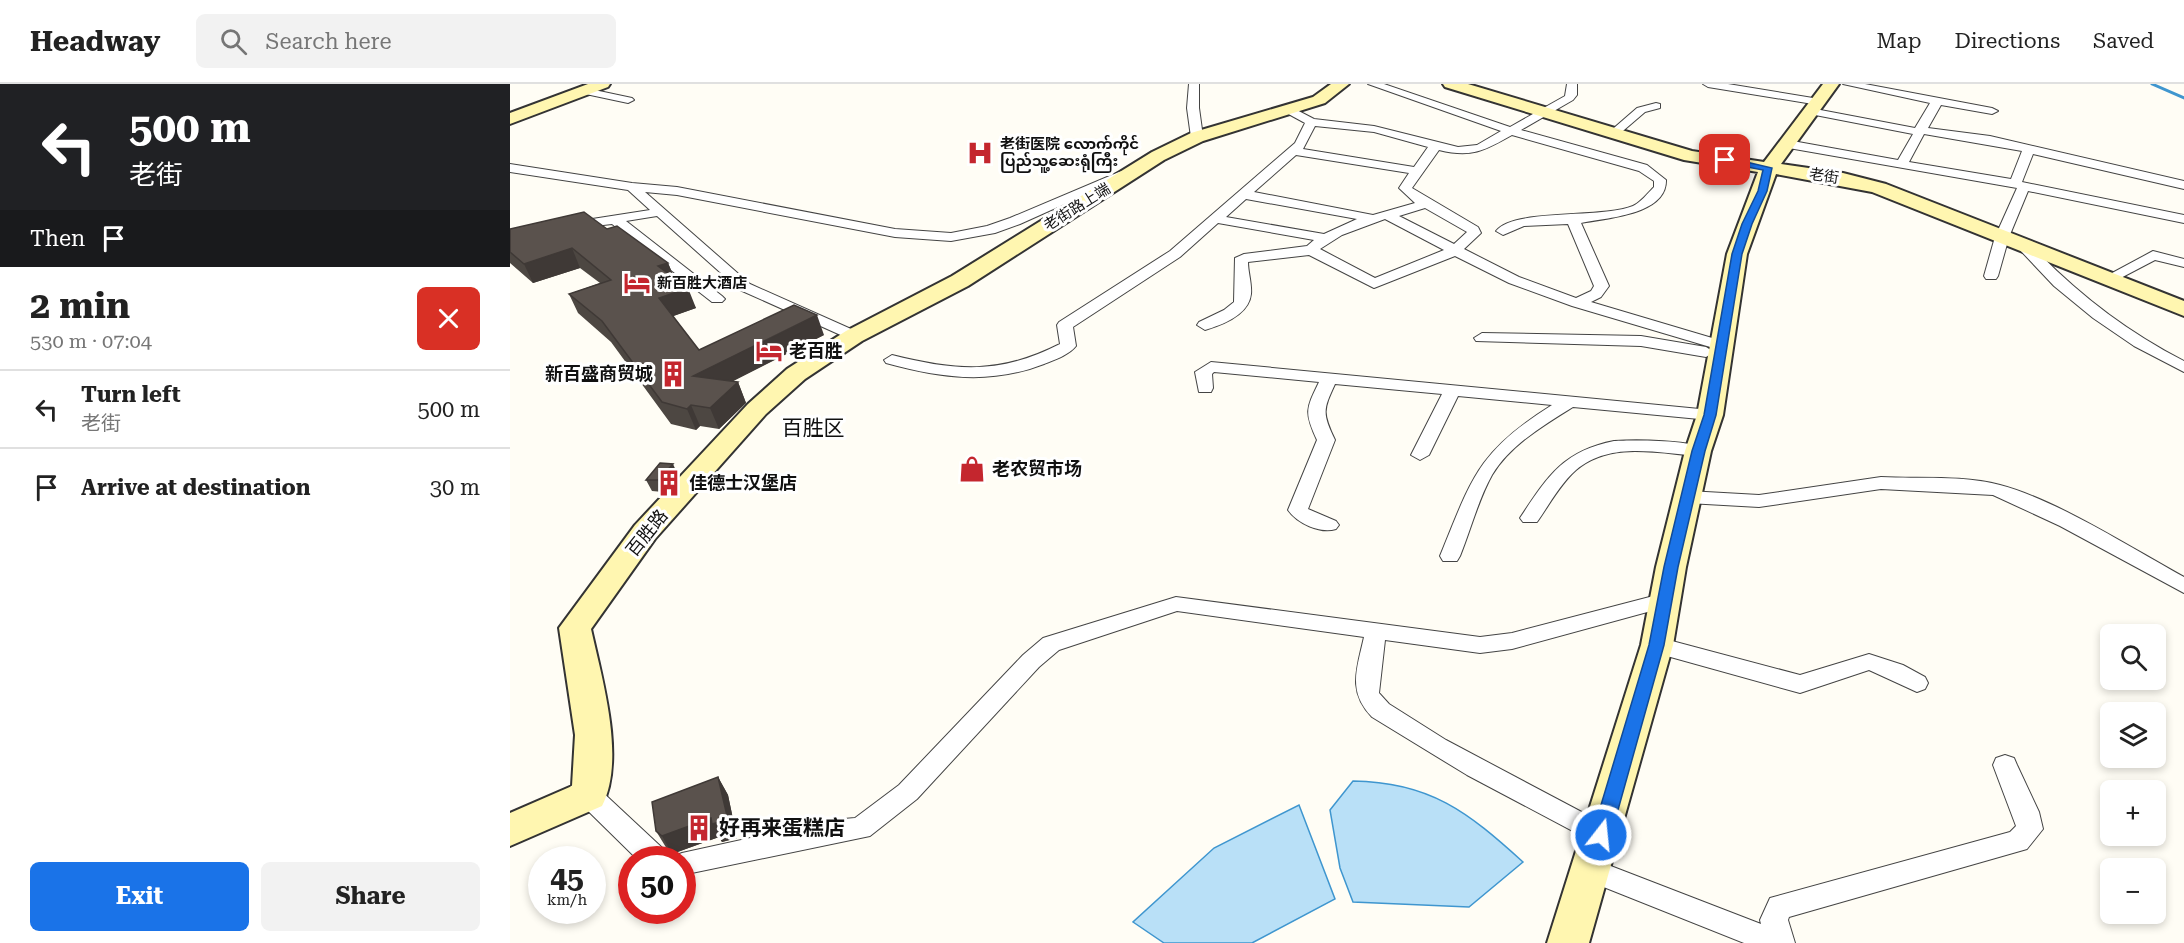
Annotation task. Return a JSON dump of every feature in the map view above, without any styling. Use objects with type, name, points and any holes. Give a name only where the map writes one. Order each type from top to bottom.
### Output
[{"type":"main road","points":[[510,119],[602,84]]},
{"type":"main road","name":"老街路上端","points":[[854,336],[960,281],[1137,169],[1197,137],[1319,100],[1341,84]]},
{"type":"main road","points":[[1568,943],[1656,645],[1698,451],[1710,415],[1737,254],[1762,191],[1768,168],[1831,84]]},
{"type":"main road","name":"老街","points":[[1460,85],[1543,113],[1690,156],[1843,179],[1879,188],[2184,309]]},
{"type":"main road","name":"百胜路","points":[[584,786],[585,684],[576,628],[579,623],[645,532],[757,409],[796,374],[854,336]]},
{"type":"main road","points":[[510,812],[584,786]]},
{"type":"main road","points":[[510,830],[584,786]]},
{"type":"street","points":[[1194,84],[1193,108],[1197,137]]},
{"type":"street","points":[[1373,84],[1508,130],[1643,168],[1660,180],[1660,188],[1638,209],[1573,220],[1524,222],[1510,225],[1503,231]]},
{"type":"street","points":[[1287,109],[1311,122],[1374,129],[1435,146],[1474,150],[1572,95],[1572,84]]},
{"type":"street","points":[[1708,84],[1786,97],[1814,107],[1918,131],[1990,140],[2029,149],[2138,191],[2184,219]]},
{"type":"street","points":[[1786,97],[1795,84]]},
{"type":"street","points":[[1848,84],[1992,111]]},
{"type":"street","points":[[585,91],[628,100]]},
{"type":"street","points":[[1902,164],[1918,131],[1937,101]]},
{"type":"street","points":[[1613,134],[1641,110],[1656,106]]},
{"type":"street","points":[[892,360],[922,369],[986,375],[1005,373],[1033,364],[1068,346],[1065,326],[1175,254],[1293,151],[1307,134],[1311,122]]},
{"type":"street","points":[[1787,144],[2020,185],[2138,191],[2184,184]]},
{"type":"street","points":[[1205,324],[1232,313],[1242,305],[1245,292],[1240,261],[1244,258],[1311,250],[1374,285],[1454,251],[1474,233],[1473,230],[1406,191],[1405,188],[1435,146]]},
{"type":"street","points":[[1990,276],[2020,185],[2029,149]]},
{"type":"street","points":[[1293,151],[1417,171]]},
{"type":"street","points":[[510,168],[632,187],[676,191],[895,233],[951,237],[990,230],[1015,221],[1137,169]]},
{"type":"street","points":[[632,187],[745,287],[854,336]]},
{"type":"street","points":[[1243,194],[1371,218]]},
{"type":"street","points":[[1311,250],[1324,238],[1371,218],[1389,216],[1427,203]]},
{"type":"street","points":[[561,229],[659,212]]},
{"type":"street","points":[[1389,216],[1514,280],[1722,350]]},
{"type":"street","points":[[615,219],[717,299]]},
{"type":"street","points":[[1216,219],[1324,238]]},
{"type":"street","points":[[1573,220],[1602,286],[1596,294],[1577,303]]},
{"type":"street","points":[[2025,247],[2050,276],[2109,323],[2184,367]]},
{"type":"street","points":[[2108,279],[2152,255],[2184,263]]},
{"type":"street","points":[[699,306],[745,287]]},
{"type":"street","points":[[1482,338],[1641,341],[1722,350]]},
{"type":"street","points":[[1205,388],[1203,372],[1211,367],[1710,415]]},
{"type":"street","points":[[1329,525],[1305,517],[1298,510],[1326,440],[1316,419],[1315,408],[1330,377]]},
{"type":"street","points":[[1420,455],[1453,389]]},
{"type":"street","points":[[1450,556],[1487,468],[1508,445],[1534,423],[1572,400]]},
{"type":"street","points":[[1530,519],[1569,466],[1595,449],[1616,445],[1698,451]]},
{"type":"street","points":[[1688,496],[1759,501],[1881,483],[1967,486],[1996,490],[2067,522],[2184,586]]},
{"type":"street","points":[[696,861],[832,831],[861,828],[908,792],[1031,661],[1050,644],[1176,604],[1480,645],[1512,641],[1665,600]]},
{"type":"street","points":[[1376,631],[1367,697],[1375,708],[1421,736],[1601,835]]},
{"type":"street","points":[[1656,645],[1800,684],[1869,662],[1895,671],[1917,683]]},
{"type":"street","points":[[1779,943],[1774,921],[1780,908],[2018,841],[2030,829],[2026,812],[2005,765]]},
{"type":"street","points":[[584,786],[642,846]]},
{"type":"street","points":[[1590,870],[1779,943]]},
{"type":"water","points":[[1353,781],[1404,787],[1446,803],[1484,828],[1523,862],[1469,907],[1353,902],[1340,868],[1330,810]]},
{"type":"water","points":[[1299,805],[1335,899],[1252,943],[1164,943],[1133,922],[1214,848]]},
{"type":"building","points":[[584,212],[607,229],[617,226],[668,263],[658,266],[688,288],[659,298],[699,350],[794,305],[817,315],[693,376],[738,382],[710,408],[691,405],[687,409],[662,402],[602,321],[569,294],[611,280],[572,248],[524,264],[510,252],[510,229]]},
{"type":"building","points":[[660,463],[673,464],[658,480],[646,480]]},
{"type":"building","points":[[718,777],[728,820],[712,824],[711,818],[662,836],[656,831],[652,802]]},
{"type":"waterway","points":[[2152,84],[2184,98]]},
{"type":"place","name":"老街医院 လောက်ကိုင် ပြည်သူ့ဆေးရုံကြီး","points":[[980,153]]},
{"type":"place","name":"新百胜大酒店","points":[[637,283]]},
{"type":"place","name":"老百胜","points":[[769,351]]},
{"type":"place","name":"新百盛商贸城","points":[[673,374]]},
{"type":"place","name":"老农贸市场","points":[[972,469]]},
{"type":"place","name":"佳德士汉堡店","points":[[669,483]]},
{"type":"place","name":"好再来蛋糕店","points":[[699,828]]},
{"type":"district","name":"百胜区","points":[[813,428]]},
{"type":"route","points":[[1601,835],[1656,645],[1671,567],[1698,451],[1710,415],[1722,355],[1737,254],[1762,191],[1768,168],[1725,160]]}]
